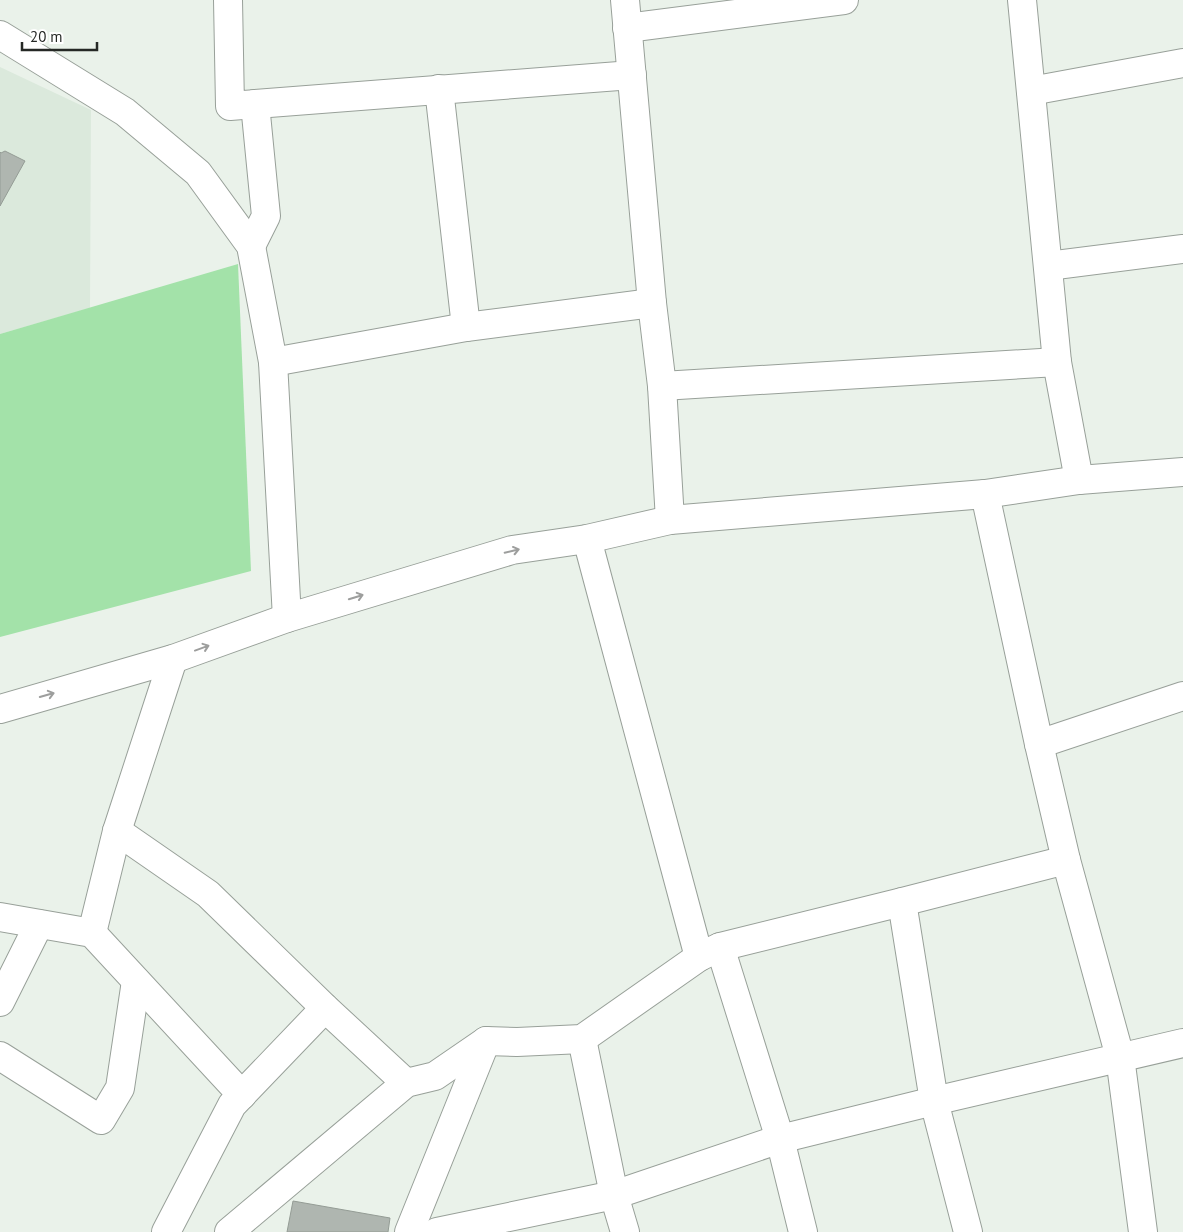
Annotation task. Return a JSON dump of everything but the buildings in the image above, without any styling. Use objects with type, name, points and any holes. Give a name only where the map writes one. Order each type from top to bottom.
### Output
[{"type":"street","points":[[228,0],[230,106],[632,75]]},
{"type":"street","points":[[625,0],[652,303],[662,386],[670,520]]},
{"type":"street","points":[[627,28],[844,0]]},
{"type":"street","points":[[1022,0],[1057,362],[1079,480]]},
{"type":"street","points":[[0,35],[125,112],[198,173],[251,246],[272,362],[287,618]]},
{"type":"street","points":[[1031,91],[1183,63]]},
{"type":"street","points":[[438,90],[466,327]]},
{"type":"street","points":[[251,246],[266,216],[255,104]]},
{"type":"street","points":[[1048,266],[1183,249]]},
{"type":"street","points":[[272,362],[466,327],[652,303]]},
{"type":"street","points":[[662,386],[1057,362]]},
{"type":"street","points":[[0,709],[173,659],[287,618],[512,550],[586,539],[670,520],[985,494],[1079,480],[1183,472]]},
{"type":"street","points":[[985,494],[1066,860],[1120,1057],[1143,1232]]},
{"type":"street","points":[[586,539],[710,952],[780,1139],[803,1232]]},
{"type":"street","points":[[92,933],[117,831],[173,659]]},
{"type":"street","points":[[1040,744],[1183,696]]},
{"type":"street","points":[[117,831],[208,894],[325,1008],[406,1083]]},
{"type":"street","points":[[229,1232],[406,1083],[435,1076],[486,1041],[517,1042],[582,1039],[710,952],[1066,860]]},
{"type":"street","points":[[902,902],[934,1100],[968,1232]]},
{"type":"street","points":[[0,917],[92,933],[242,1095]]},
{"type":"street","points":[[0,1002],[39,924]]},
{"type":"street","points":[[0,1056],[101,1120],[120,1088],[136,981]]},
{"type":"street","points":[[166,1232],[232,1105],[325,1008]]},
{"type":"street","points":[[582,1039],[614,1195],[625,1232]]},
{"type":"street","points":[[409,1232],[486,1041]]},
{"type":"street","points":[[437,1232],[614,1195],[780,1139],[934,1100],[1183,1043]]},
{"type":"shaded area","points":[[0,67],[91,110],[90,308],[0,334]]},
{"type":"green space","points":[[238,264],[251,571],[0,637],[0,334]]}]
